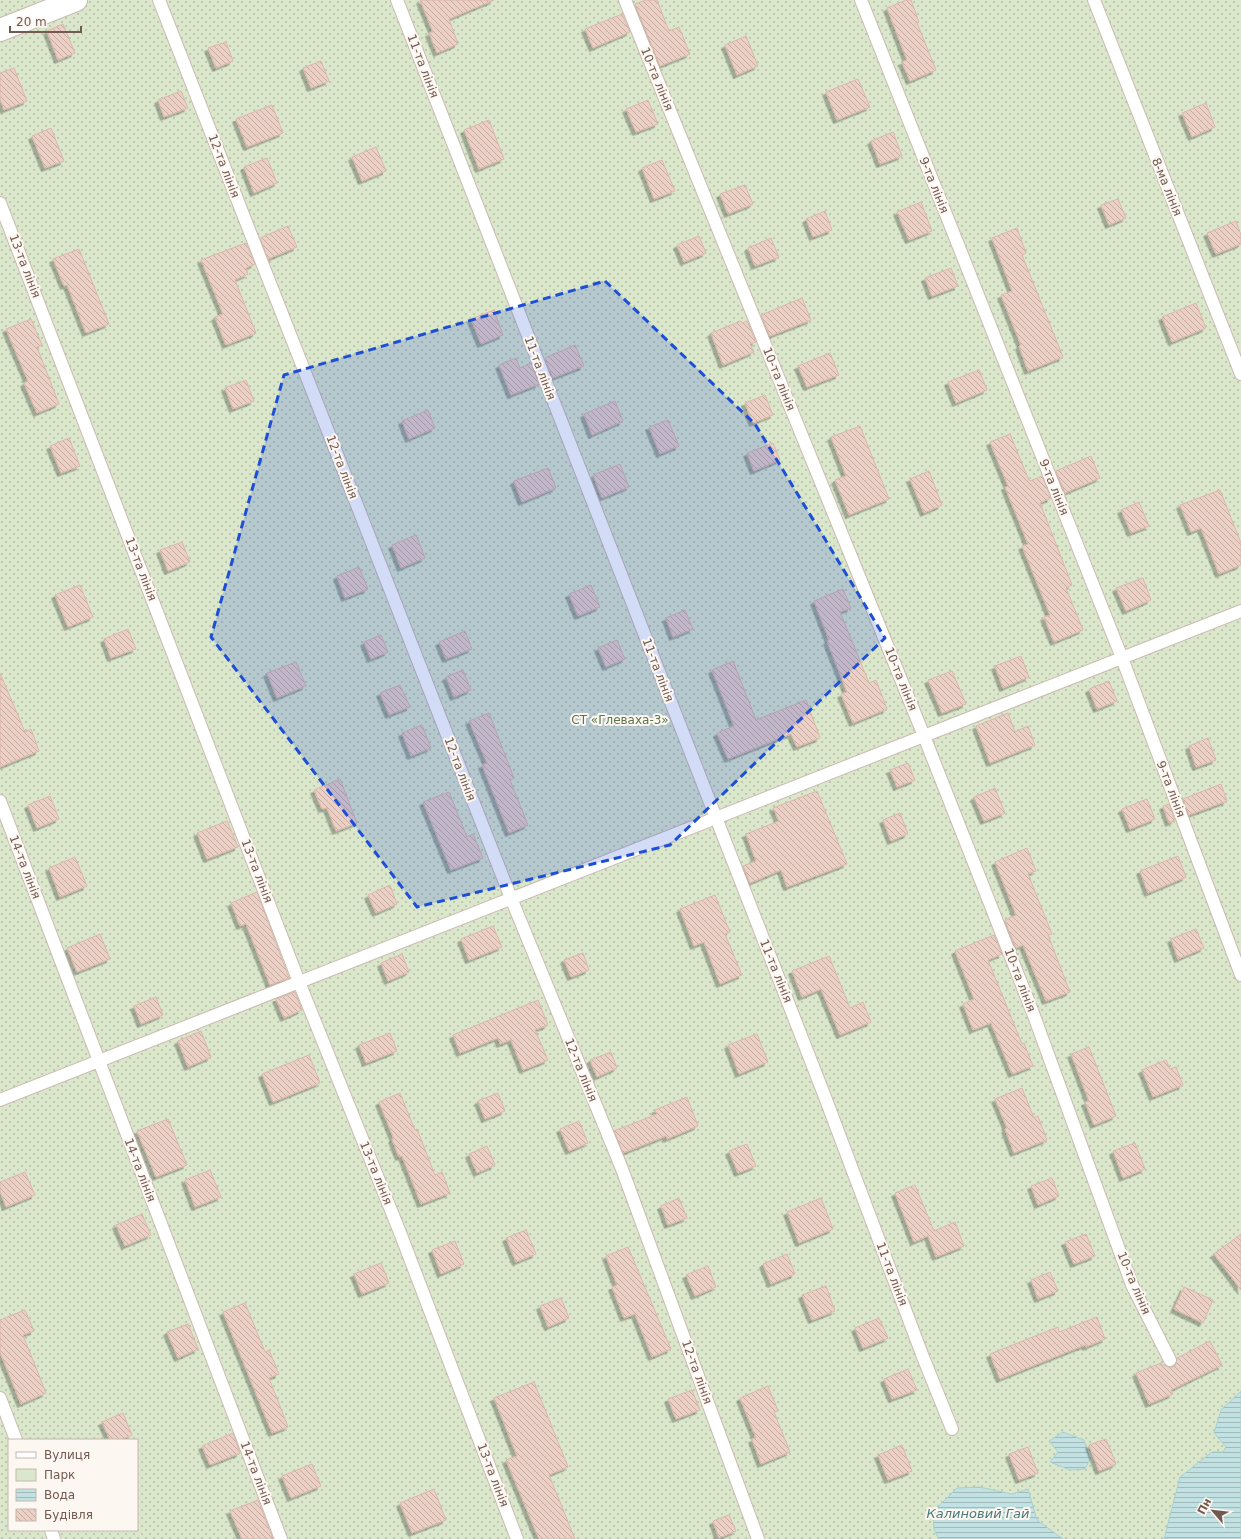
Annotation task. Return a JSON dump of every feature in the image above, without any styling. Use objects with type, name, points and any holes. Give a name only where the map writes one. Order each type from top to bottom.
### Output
[{"type":"street","points":[[0,30],[76,0]]},
{"type":"lane","name":"12-та лінія","points":[[159,0],[511,898],[622,1169],[758,1539]]},
{"type":"lane","name":"11-та лінія","points":[[397,0],[825,1097],[923,1357],[952,1429]]},
{"type":"lane","name":"10-та лінія","points":[[625,0],[924,736],[1033,1013],[1132,1285],[1170,1360]]},
{"type":"lane","name":"9-та лінія","points":[[861,0],[1122,658],[1241,975]]},
{"type":"lane","name":"8-ма лінія","points":[[1094,0],[1241,374]]},
{"type":"lane","name":"13-та лінія","points":[[0,203],[299,982],[401,1234],[517,1539]]},
{"type":"lane","points":[[0,1100],[1241,611]]},
{"type":"lane","name":"14-та лінія","points":[[0,801],[98,1062],[281,1539]]},
{"type":"lane","points":[[0,1398],[16,1439]]},
{"type":"highlighted area","points":[[605,281],[755,424],[885,638],[670,845],[417,907],[211,637],[284,375]]},
{"type":"green space","name":"СТ «Глеваха-3»","points":[[0,0],[1241,0],[1241,1539],[0,1539]]},
{"type":"water","points":[[1241,1391],[1241,1539],[1164,1539],[1180,1477],[1212,1452],[1223,1452],[1226,1447],[1214,1433],[1221,1410]]},
{"type":"water","points":[[1063,1432],[1084,1440],[1090,1459],[1085,1469],[1070,1470],[1050,1462],[1058,1452],[1049,1441]]},
{"type":"water","name":"Калиновий Гай","points":[[979,1487],[1012,1494],[1028,1489],[1037,1520],[1063,1539],[939,1539],[934,1530],[933,1512],[957,1488]]},
{"type":"building","points":[[420,0],[494,0],[449,19],[458,44],[437,53],[429,33],[433,32]]},
{"type":"building","points":[[646,0],[657,0],[669,31],[679,27],[690,54],[660,66],[635,4]]},
{"type":"building","points":[[906,0],[911,0],[919,22],[917,23],[936,70],[910,81],[902,62],[907,60],[887,8]]},
{"type":"building","points":[[622,14],[630,32],[593,48],[585,29]]},
{"type":"building","points":[[63,24],[75,53],[58,60],[47,31]]},
{"type":"building","points":[[746,36],[758,66],[737,75],[725,45]]},
{"type":"building","points":[[226,42],[233,61],[216,68],[208,48]]},
{"type":"building","points":[[321,61],[329,81],[311,88],[303,68]]},
{"type":"building","points":[[14,68],[27,101],[4,110],[0,99],[0,73]]},
{"type":"building","points":[[858,79],[870,107],[837,120],[826,92]]},
{"type":"building","points":[[181,91],[188,108],[164,117],[158,100]]},
{"type":"building","points":[[648,100],[658,124],[636,132],[626,109]]},
{"type":"building","points":[[1206,103],[1215,127],[1192,137],[1182,113]]},
{"type":"building","points":[[272,105],[283,133],[247,147],[236,119]]},
{"type":"building","points":[[489,120],[504,159],[479,169],[464,130]]},
{"type":"building","points":[[51,128],[64,161],[45,168],[32,136]]},
{"type":"building","points":[[893,132],[902,156],[880,164],[871,141]]},
{"type":"building","points":[[376,147],[386,171],[362,181],[352,157]]},
{"type":"building","points":[[267,158],[277,183],[254,193],[244,167]]},
{"type":"building","points":[[662,160],[675,191],[654,199],[642,168]]},
{"type":"building","points":[[745,185],[753,204],[728,214],[720,194]]},
{"type":"building","points":[[1118,199],[1126,218],[1109,225],[1101,205]]},
{"type":"building","points":[[921,202],[932,231],[909,240],[897,212]]},
{"type":"building","points":[[825,211],[832,230],[813,237],[806,219]]},
{"type":"building","points":[[1236,221],[1241,235],[1241,244],[1216,254],[1207,233]]},
{"type":"building","points":[[288,226],[297,247],[268,259],[260,238]]},
{"type":"building","points":[[1017,228],[1026,253],[1022,255],[1063,357],[1028,371],[1019,346],[1021,345],[1001,295],[1012,291],[992,238]]},
{"type":"building","points":[[699,236],[706,253],[684,262],[677,245]]},
{"type":"building","points":[[771,238],[779,257],[755,266],[748,248]]},
{"type":"building","points":[[246,243],[255,264],[246,268],[248,274],[235,280],[256,333],[226,345],[215,317],[223,314],[201,260]]},
{"type":"building","points":[[79,249],[109,324],[86,333],[67,285],[64,286],[53,259]]},
{"type":"building","points":[[951,268],[958,286],[932,296],[925,278]]},
{"type":"building","points":[[802,298],[811,320],[770,336],[761,315]]},
{"type":"building","points":[[1196,303],[1206,328],[1172,342],[1162,317]]},
{"type":"building","points":[[494,310],[503,335],[481,344],[471,319]]},
{"type":"building","points":[[31,319],[42,345],[37,347],[59,404],[37,413],[24,383],[28,381],[6,329]]},
{"type":"building","points":[[741,321],[742,323],[747,321],[756,342],[750,344],[754,352],[723,365],[711,333]]},
{"type":"building","points":[[575,345],[584,366],[553,378],[545,358]]},
{"type":"building","points":[[830,353],[839,375],[807,387],[798,366]]},
{"type":"building","points":[[516,358],[520,368],[531,363],[539,384],[511,395],[499,365]]},
{"type":"building","points":[[979,370],[987,390],[956,403],[948,382]]},
{"type":"building","points":[[246,380],[254,401],[233,409],[225,388]]},
{"type":"building","points":[[765,395],[773,415],[753,423],[745,403]]},
{"type":"building","points":[[615,401],[623,421],[592,435],[584,414]]},
{"type":"building","points":[[428,410],[435,428],[409,439],[402,421]]},
{"type":"building","points":[[668,420],[679,446],[660,454],[649,427]]},
{"type":"building","points":[[860,426],[889,499],[849,515],[835,480],[846,476],[831,437]]},
{"type":"building","points":[[1010,434],[1028,478],[1030,481],[1042,476],[1051,498],[1040,503],[1072,585],[1066,588],[1083,630],[1054,642],[1044,617],[1050,615],[1022,546],[1028,544],[1005,487],[1008,486],[990,442]]},
{"type":"building","points":[[69,438],[80,466],[61,473],[50,446]]},
{"type":"building","points":[[773,443],[780,460],[754,471],[747,453]]},
{"type":"building","points":[[1091,456],[1100,478],[1065,493],[1056,471]]},
{"type":"building","points":[[620,464],[629,487],[602,498],[593,475]]},
{"type":"building","points":[[548,468],[556,488],[522,502],[514,481]]},
{"type":"building","points":[[929,471],[942,505],[924,513],[910,479]]},
{"type":"building","points":[[1220,490],[1241,543],[1241,565],[1219,574],[1201,528],[1191,532],[1180,505]]},
{"type":"building","points":[[1139,502],[1149,526],[1131,533],[1121,510]]},
{"type":"building","points":[[416,535],[425,558],[401,568],[392,545]]},
{"type":"building","points":[[182,542],[190,562],[168,571],[160,550]]},
{"type":"building","points":[[359,567],[368,589],[345,598],[337,576]]},
{"type":"building","points":[[1143,578],[1151,600],[1126,611],[1116,588]]},
{"type":"building","points":[[80,585],[93,617],[68,627],[55,595]]},
{"type":"building","points":[[591,585],[600,607],[578,616],[569,594]]},
{"type":"building","points":[[843,589],[851,608],[840,612],[869,683],[876,680],[887,709],[853,723],[841,694],[847,692],[827,641],[829,640],[814,601]]},
{"type":"building","points":[[685,610],[693,629],[673,637],[666,618]]},
{"type":"building","points":[[128,629],[136,649],[111,658],[104,639]]},
{"type":"building","points":[[465,631],[472,649],[446,659],[439,642]]},
{"type":"building","points":[[381,635],[388,652],[371,659],[364,642]]},
{"type":"building","points":[[617,640],[625,659],[606,667],[598,648]]},
{"type":"building","points":[[1021,656],[1029,677],[1003,688],[995,666]]},
{"type":"building","points":[[733,661],[756,720],[806,700],[820,738],[797,747],[791,734],[728,759],[717,733],[734,726],[712,670]]},
{"type":"building","points":[[296,662],[306,686],[277,698],[267,673]]},
{"type":"building","points":[[463,670],[471,690],[454,697],[446,677]]},
{"type":"building","points":[[952,671],[966,704],[942,713],[928,680]]},
{"type":"building","points":[[0,673],[25,732],[31,729],[39,751],[0,767]]},
{"type":"building","points":[[1109,681],[1117,701],[1097,709],[1089,689]]},
{"type":"building","points":[[400,685],[410,707],[389,715],[380,693]]},
{"type":"building","points":[[489,713],[514,778],[510,780],[528,825],[509,833],[482,765],[487,763],[469,721]]},
{"type":"building","points":[[1008,713],[1015,732],[1028,726],[1035,745],[990,763],[976,726]]},
{"type":"building","points":[[422,725],[431,748],[411,756],[402,733]]},
{"type":"building","points":[[1208,738],[1216,760],[1196,767],[1189,746]]},
{"type":"building","points":[[908,763],[915,780],[897,787],[890,770]]},
{"type":"building","points":[[340,779],[357,823],[336,831],[327,808],[322,809],[314,790]]},
{"type":"building","points":[[1221,784],[1227,801],[1189,815],[1183,799]]},
{"type":"building","points":[[995,788],[1005,813],[984,821],[974,797]]},
{"type":"building","points":[[817,791],[847,864],[787,887],[781,870],[750,883],[743,866],[756,861],[746,834],[779,821],[773,808]]},
{"type":"building","points":[[449,792],[467,837],[473,834],[483,858],[451,870],[423,802]]},
{"type":"building","points":[[50,796],[59,819],[37,828],[28,805]]},
{"type":"building","points":[[1147,799],[1155,819],[1130,829],[1122,809]]},
{"type":"building","points":[[1169,804],[1175,820],[1169,823],[1163,806]]},
{"type":"building","points":[[900,813],[908,834],[891,841],[883,820]]},
{"type":"building","points":[[227,821],[238,847],[207,859],[197,833]]},
{"type":"building","points":[[1027,848],[1036,871],[1028,874],[1052,934],[1048,935],[1070,992],[1046,1001],[1023,945],[1016,948],[1008,929],[1005,920],[1016,915],[995,862]]},
{"type":"building","points":[[1178,856],[1186,877],[1148,893],[1140,871]]},
{"type":"building","points":[[75,857],[87,886],[60,897],[49,868]]},
{"type":"building","points":[[390,885],[397,904],[376,913],[368,895]]},
{"type":"building","points":[[257,892],[289,978],[270,985],[246,924],[240,926],[231,903]]},
{"type":"building","points":[[715,895],[730,932],[725,934],[742,975],[720,984],[704,942],[694,946],[680,909]]},
{"type":"building","points":[[493,926],[502,947],[469,960],[461,939]]},
{"type":"building","points":[[1196,929],[1204,948],[1178,959],[1171,939]]},
{"type":"building","points":[[100,934],[110,959],[77,972],[67,948]]},
{"type":"building","points":[[994,935],[1002,954],[988,960],[1022,1044],[1024,1043],[1033,1066],[1012,1074],[991,1023],[973,1030],[963,1004],[974,999],[955,951]]},
{"type":"building","points":[[583,953],[589,970],[571,977],[564,960]]},
{"type":"building","points":[[402,954],[409,972],[388,981],[381,963]]},
{"type":"building","points":[[829,956],[850,1008],[863,1002],[871,1022],[840,1035],[821,989],[802,997],[792,971]]},
{"type":"building","points":[[295,992],[302,1010],[284,1018],[276,999]]},
{"type":"building","points":[[156,997],[163,1015],[141,1024],[134,1006]]},
{"type":"building","points":[[538,1000],[548,1025],[535,1030],[548,1060],[523,1070],[511,1040],[500,1044],[498,1038],[460,1053],[453,1035]]},
{"type":"building","points":[[201,1031],[211,1057],[188,1067],[178,1041]]},
{"type":"building","points":[[390,1033],[397,1051],[366,1063],[359,1045]]},
{"type":"building","points":[[757,1034],[768,1062],[739,1074],[728,1045]]},
{"type":"building","points":[[1089,1047],[1116,1116],[1094,1125],[1085,1102],[1089,1101],[1071,1054]]},
{"type":"building","points":[[611,1052],[617,1068],[597,1077],[590,1060]]},
{"type":"building","points":[[309,1055],[320,1083],[273,1102],[262,1074]]},
{"type":"building","points":[[1166,1060],[1170,1069],[1176,1067],[1183,1085],[1153,1097],[1142,1070]]},
{"type":"building","points":[[1022,1088],[1034,1118],[1038,1116],[1047,1140],[1014,1153],[1005,1129],[1007,1128],[995,1099]]},
{"type":"building","points":[[400,1093],[415,1130],[417,1129],[435,1175],[442,1172],[450,1193],[421,1204],[402,1156],[399,1157],[392,1139],[394,1139],[379,1102]]},
{"type":"building","points":[[498,1093],[505,1111],[485,1119],[478,1101]]},
{"type":"building","points":[[687,1097],[698,1126],[667,1139],[666,1136],[623,1153],[614,1131],[657,1114],[655,1110]]},
{"type":"building","points":[[168,1119],[187,1165],[156,1177],[137,1131]]},
{"type":"building","points":[[579,1121],[588,1143],[569,1151],[560,1129]]},
{"type":"building","points":[[1135,1143],[1145,1169],[1123,1178],[1113,1151]]},
{"type":"building","points":[[747,1144],[756,1166],[738,1173],[729,1151]]},
{"type":"building","points":[[487,1146],[495,1165],[477,1173],[469,1154]]},
{"type":"building","points":[[210,1170],[221,1197],[195,1207],[185,1180]]},
{"type":"building","points":[[25,1172],[35,1195],[6,1207],[0,1191],[0,1182]]},
{"type":"building","points":[[1052,1178],[1059,1196],[1038,1205],[1031,1186]]},
{"type":"building","points":[[915,1185],[934,1231],[955,1222],[964,1246],[936,1257],[928,1236],[914,1242],[895,1193]]},
{"type":"building","points":[[679,1198],[687,1218],[668,1225],[661,1206]]},
{"type":"building","points":[[821,1198],[833,1229],[799,1243],[787,1212]]},
{"type":"building","points":[[142,1214],[151,1235],[125,1246],[116,1225]]},
{"type":"building","points":[[526,1230],[536,1254],[516,1262],[506,1238]]},
{"type":"building","points":[[1086,1234],[1095,1256],[1074,1264],[1065,1242]]},
{"type":"building","points":[[1241,1234],[1241,1290],[1214,1254]]},
{"type":"building","points":[[455,1241],[464,1264],[441,1274],[432,1250]]},
{"type":"building","points":[[628,1247],[671,1349],[652,1357],[635,1314],[624,1318],[612,1287],[617,1285],[606,1256]]},
{"type":"building","points":[[787,1254],[795,1274],[771,1284],[763,1264]]},
{"type":"building","points":[[381,1263],[389,1283],[362,1294],[354,1274]]},
{"type":"building","points":[[708,1266],[716,1287],[695,1296],[686,1275]]},
{"type":"building","points":[[1050,1272],[1058,1291],[1038,1299],[1031,1280]]},
{"type":"building","points":[[826,1286],[835,1311],[812,1320],[802,1295]]},
{"type":"building","points":[[1184,1287],[1213,1300],[1203,1323],[1174,1309]]},
{"type":"building","points":[[561,1298],[569,1318],[548,1327],[540,1306]]},
{"type":"building","points":[[245,1303],[265,1352],[269,1350],[279,1374],[269,1378],[288,1427],[272,1433],[223,1312]]},
{"type":"building","points":[[25,1310],[34,1331],[23,1335],[46,1393],[21,1404],[0,1352],[0,1320]]},
{"type":"building","points":[[1097,1317],[1105,1339],[1086,1347],[1085,1345],[1000,1379],[990,1354],[1058,1327],[1059,1332]]},
{"type":"building","points":[[879,1318],[888,1338],[863,1348],[855,1328]]},
{"type":"building","points":[[188,1324],[198,1349],[178,1358],[167,1332]]},
{"type":"building","points":[[1210,1341],[1222,1365],[1171,1390],[1173,1394],[1149,1404],[1136,1373],[1161,1363],[1162,1366],[1173,1367],[1176,1364],[1177,1358]]},
{"type":"building","points":[[908,1369],[917,1390],[892,1399],[884,1379]]},
{"type":"building","points":[[534,1382],[568,1467],[549,1475],[575,1539],[539,1539],[506,1460],[517,1456],[494,1398]]},
{"type":"building","points":[[768,1386],[778,1411],[774,1412],[790,1452],[761,1464],[752,1439],[756,1438],[740,1398]]},
{"type":"building","points":[[692,1390],[700,1410],[676,1419],[668,1399]]},
{"type":"building","points":[[123,1413],[132,1435],[122,1439],[110,1439],[102,1422]]},
{"type":"building","points":[[233,1433],[240,1453],[210,1465],[202,1446]]},
{"type":"building","points":[[1106,1439],[1116,1464],[1099,1471],[1089,1445]]},
{"type":"building","points":[[902,1445],[912,1471],[888,1480],[878,1455]]},
{"type":"building","points":[[1028,1447],[1038,1473],[1019,1480],[1009,1454]]},
{"type":"building","points":[[312,1464],[321,1486],[291,1498],[282,1476]]},
{"type":"building","points":[[434,1489],[446,1520],[412,1533],[400,1503]]},
{"type":"building","points":[[258,1500],[273,1539],[242,1539],[230,1511]]},
{"type":"building","points":[[729,1515],[736,1531],[719,1538],[713,1521]]}]
